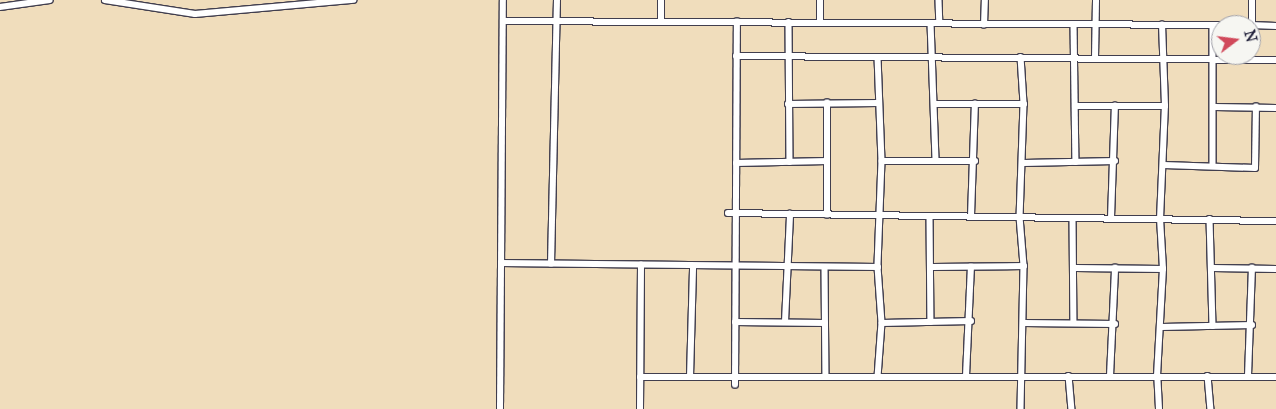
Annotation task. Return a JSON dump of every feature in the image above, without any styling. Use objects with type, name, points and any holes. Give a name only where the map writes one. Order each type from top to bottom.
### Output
[{"type":"street","points":[[0,7],[50,0]]},
{"type":"street","points":[[105,0],[195,14],[353,0]]},
{"type":"street","points":[[500,409],[504,0]]},
{"type":"street","points":[[551,264],[557,0]]},
{"type":"street","points":[[661,0],[661,21]]},
{"type":"street","points":[[820,0],[820,23]]},
{"type":"street","points":[[939,0],[940,23]]},
{"type":"street","points":[[984,0],[984,25]]},
{"type":"street","points":[[1095,58],[1096,0]]},
{"type":"street","points":[[1252,0],[1252,15]]},
{"type":"street","points":[[503,21],[1211,25]]},
{"type":"street","points":[[735,385],[737,22]]},
{"type":"street","points":[[789,22],[788,104],[790,162]]},
{"type":"street","points":[[931,23],[936,161]]},
{"type":"street","points":[[1074,24],[1077,106],[1076,162]]},
{"type":"street","points":[[1159,409],[1157,376],[1162,327],[1163,268],[1160,219],[1164,165],[1165,106],[1162,25]]},
{"type":"street","points":[[1261,26],[1276,26]]},
{"type":"street","points":[[736,56],[1211,58]]},
{"type":"street","points":[[878,56],[878,103],[882,161],[878,215],[878,267],[882,323],[878,377]]},
{"type":"street","points":[[1021,57],[1024,104],[1024,162],[1020,217],[1024,266],[1024,323],[1020,376],[1021,409]]},
{"type":"street","points":[[1261,60],[1276,60]]},
{"type":"street","points":[[1212,65],[1215,107],[1213,166]]},
{"type":"street","points":[[827,103],[827,214]]},
{"type":"street","points":[[788,104],[878,103]]},
{"type":"street","points":[[935,104],[1024,104]]},
{"type":"street","points":[[971,216],[975,161],[975,104]]},
{"type":"street","points":[[1077,106],[1165,106]]},
{"type":"street","points":[[1111,218],[1115,161],[1115,106]]},
{"type":"street","points":[[1215,107],[1276,108]]},
{"type":"street","points":[[1164,165],[1255,168],[1256,107]]},
{"type":"street","points":[[736,163],[827,161]]},
{"type":"street","points":[[882,161],[975,161]]},
{"type":"street","points":[[1024,162],[1115,161]]},
{"type":"street","points":[[728,213],[1276,221]]},
{"type":"street","points":[[785,322],[790,214]]},
{"type":"street","points":[[930,216],[932,267],[931,322]]},
{"type":"street","points":[[1073,218],[1076,268],[1074,324]]},
{"type":"street","points":[[1210,219],[1213,268],[1213,326]]},
{"type":"street","points":[[501,263],[735,267],[878,267]]},
{"type":"street","points":[[640,409],[641,265]]},
{"type":"street","points":[[690,377],[693,266]]},
{"type":"street","points":[[932,267],[1024,266]]},
{"type":"street","points":[[825,267],[826,377]]},
{"type":"street","points":[[966,376],[971,321],[971,267]]},
{"type":"street","points":[[1076,268],[1163,268]]},
{"type":"street","points":[[1110,376],[1115,324],[1115,268]]},
{"type":"street","points":[[1213,268],[1276,269]]},
{"type":"street","points":[[1248,376],[1252,325],[1252,268]]},
{"type":"street","points":[[882,323],[971,321]]},
{"type":"street","points":[[735,322],[826,323]]},
{"type":"street","points":[[1024,323],[1115,324]]},
{"type":"street","points":[[1162,327],[1252,325]]},
{"type":"street","points":[[640,376],[1276,377]]},
{"type":"street","points":[[1069,376],[1072,409]]},
{"type":"street","points":[[1208,376],[1211,409]]}]
